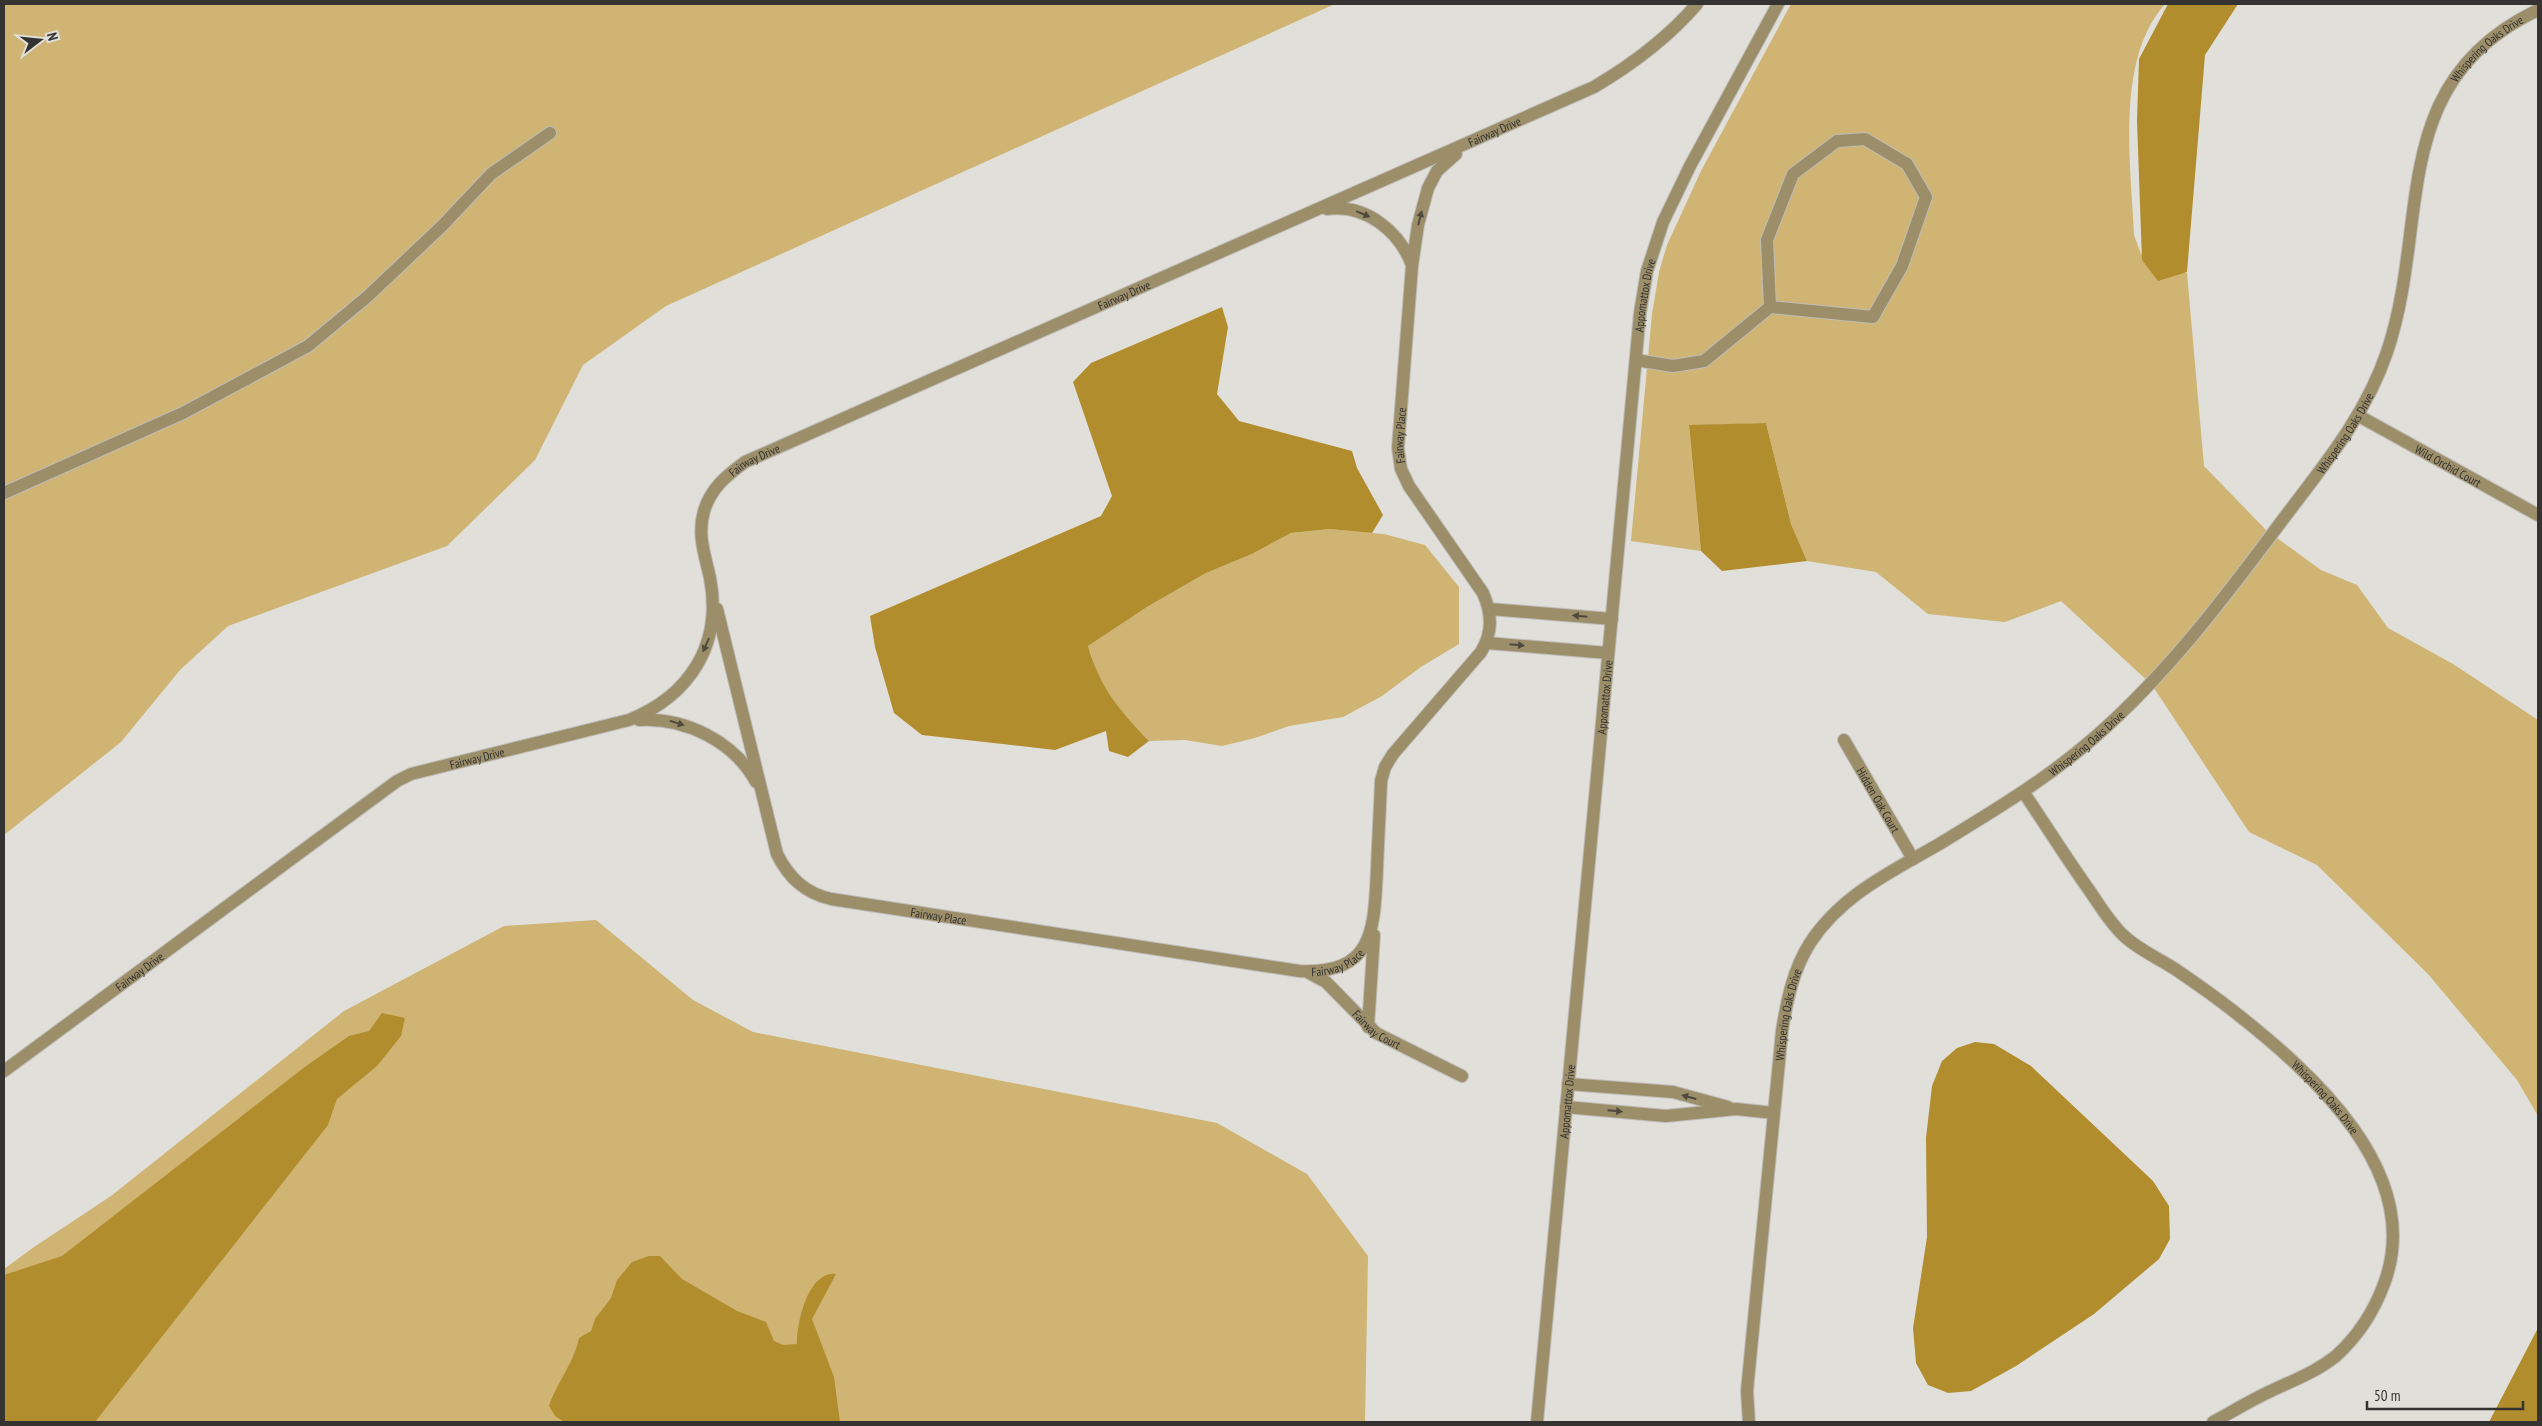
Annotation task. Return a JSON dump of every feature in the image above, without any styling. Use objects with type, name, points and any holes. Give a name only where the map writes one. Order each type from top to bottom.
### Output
[{"type":"street","name":"Fairway Drive","points":[[4,1071],[397,780],[411,774],[629,720],[652,711],[664,702],[689,677],[710,637],[713,616],[710,580],[701,547],[701,528],[704,511],[711,493],[724,478],[744,462],[1562,103],[1622,71],[1667,36],[1697,4]]},
{"type":"street","name":"Appomattox Drive","points":[[1537,1422],[1636,360],[1647,271],[1663,222],[1690,166],[1778,4]]},
{"type":"street","name":"Whispering Oaks Drive","points":[[1749,1422],[1747,1391],[1787,999],[1796,970],[1810,944],[1828,920],[1849,899],[2024,793],[2096,736],[2140,696],[2174,660],[2228,592],[2358,416],[2378,376],[2392,335],[2401,290],[2420,160],[2438,106],[2452,81],[2487,43],[2508,27],[2538,10]]},
{"type":"street","points":[[4,493],[183,413],[308,346],[368,296],[443,225],[491,174],[550,133]]},
{"type":"street","points":[[1636,360],[1673,366],[1704,361],[1770,307],[1874,317],[1902,266],[1926,197],[1907,164],[1865,139],[1837,141],[1793,174],[1767,240],[1770,307]]},
{"type":"street","name":"Fairway Place","points":[[1368,1027],[1381,782],[1385,767],[1393,754],[1487,643],[1491,626],[1490,609],[1483,593],[1409,486],[1402,469],[1398,448],[1412,266],[1418,225],[1428,188],[1437,172],[1448,160],[1472,142]]},
{"type":"street","points":[[1315,211],[1348,208],[1374,219],[1386,227],[1397,239],[1407,253],[1412,266]]},
{"type":"street","name":"Wild Orchid Court","points":[[2358,416],[2538,515]]},
{"type":"street","name":"Fairway Place","points":[[710,580],[777,854],[785,870],[796,882],[818,896],[1006,927],[1299,971],[1328,970],[1348,961],[1365,946],[1374,922]]},
{"type":"street","points":[[1490,609],[1612,619]]},
{"type":"street","points":[[1487,643],[1608,653]]},
{"type":"street","points":[[629,720],[652,719],[673,722],[705,735],[723,745],[746,766],[766,807]]},
{"type":"street","name":"Hidden Oak Court","points":[[1844,740],[1913,859]]},
{"type":"street","name":"Whispering Oaks Drive","points":[[2024,793],[2117,929],[2139,948],[2174,969],[2231,1009],[2292,1062],[2352,1127],[2369,1150],[2387,1190],[2391,1213],[2391,1256],[2380,1293],[2364,1324],[2337,1354],[2320,1368],[2213,1422]]},
{"type":"street","name":"Fairway Court","points":[[1299,971],[1316,975],[1326,982],[1368,1027],[1390,1042],[1462,1076]]},
{"type":"street","points":[[1568,1084],[1673,1092],[1736,1110]]},
{"type":"street","points":[[1566,1107],[1666,1116],[1736,1110],[1774,1113]]},
{"type":"shaded area","points":[[4,4],[1335,4],[666,306],[583,365],[535,460],[447,546],[228,626],[180,670],[121,742],[4,835]]},
{"type":"shaded area","points":[[1791,4],[2165,4],[2149,27],[2139,54],[2132,83],[2129,146],[2134,235],[2141,254],[2166,270],[2187,273],[2204,466],[2266,530],[2321,570],[2357,585],[2388,628],[2453,664],[2538,720],[2538,1116],[2517,1080],[2428,974],[2317,865],[2249,832],[2152,685],[2061,601],[2005,622],[1928,614],[1876,572],[1807,561],[1791,524],[1766,423],[1689,426],[1701,551],[1631,541],[1652,314],[1659,272],[1667,245],[1701,171]]},
{"type":"shaded area","points":[[2168,4],[2238,4],[2205,55],[2187,272],[2158,281],[2142,260],[2137,121],[2139,59]]},
{"type":"shaded area","points":[[1222,307],[1228,327],[1217,394],[1239,421],[1352,451],[1357,468],[1383,515],[1372,533],[1330,529],[1291,533],[1252,554],[1206,573],[1147,607],[1088,646],[1099,675],[1112,698],[1149,741],[1128,757],[1109,751],[1106,731],[1055,750],[922,735],[894,713],[875,647],[870,616],[1101,516],[1112,496],[1073,382],[1091,363]]},
{"type":"shaded area","points":[[1766,423],[1791,524],[1807,561],[1722,571],[1701,551],[1689,425]]},
{"type":"shaded area","points":[[1330,529],[1384,534],[1425,545],[1459,587],[1459,644],[1421,667],[1382,696],[1343,717],[1289,726],[1255,738],[1222,746],[1185,740],[1149,741],[1122,712],[1101,684],[1088,646],[1147,607],[1206,573],[1252,554],[1291,533]]},
{"type":"shaded area","points":[[596,920],[693,1000],[753,1032],[1217,1123],[1307,1174],[1368,1256],[1365,1422],[4,1422],[4,1269],[111,1196],[344,1011],[504,926]]},
{"type":"shaded area","points":[[382,1013],[405,1018],[401,1036],[377,1066],[337,1099],[328,1125],[95,1422],[4,1422],[4,1275],[62,1256],[306,1066],[349,1036],[369,1031]]},
{"type":"shaded area","points":[[1975,1042],[1994,1044],[2031,1066],[2153,1181],[2169,1206],[2170,1239],[2159,1259],[2094,1314],[2016,1366],[1971,1391],[1948,1393],[1928,1385],[1916,1363],[1913,1328],[1927,1237],[1926,1138],[1932,1086],[1942,1061],[1957,1048]]},
{"type":"shaded area","points":[[649,1256],[660,1256],[682,1279],[737,1311],[766,1322],[774,1341],[783,1345],[797,1344],[802,1311],[811,1289],[826,1275],[836,1274],[812,1319],[834,1377],[840,1422],[564,1422],[555,1416],[549,1406],[577,1347],[579,1338],[591,1331],[595,1319],[611,1298],[617,1280],[632,1262]]},
{"type":"shaded area","points":[[2538,1328],[2538,1422],[2489,1422]]}]
